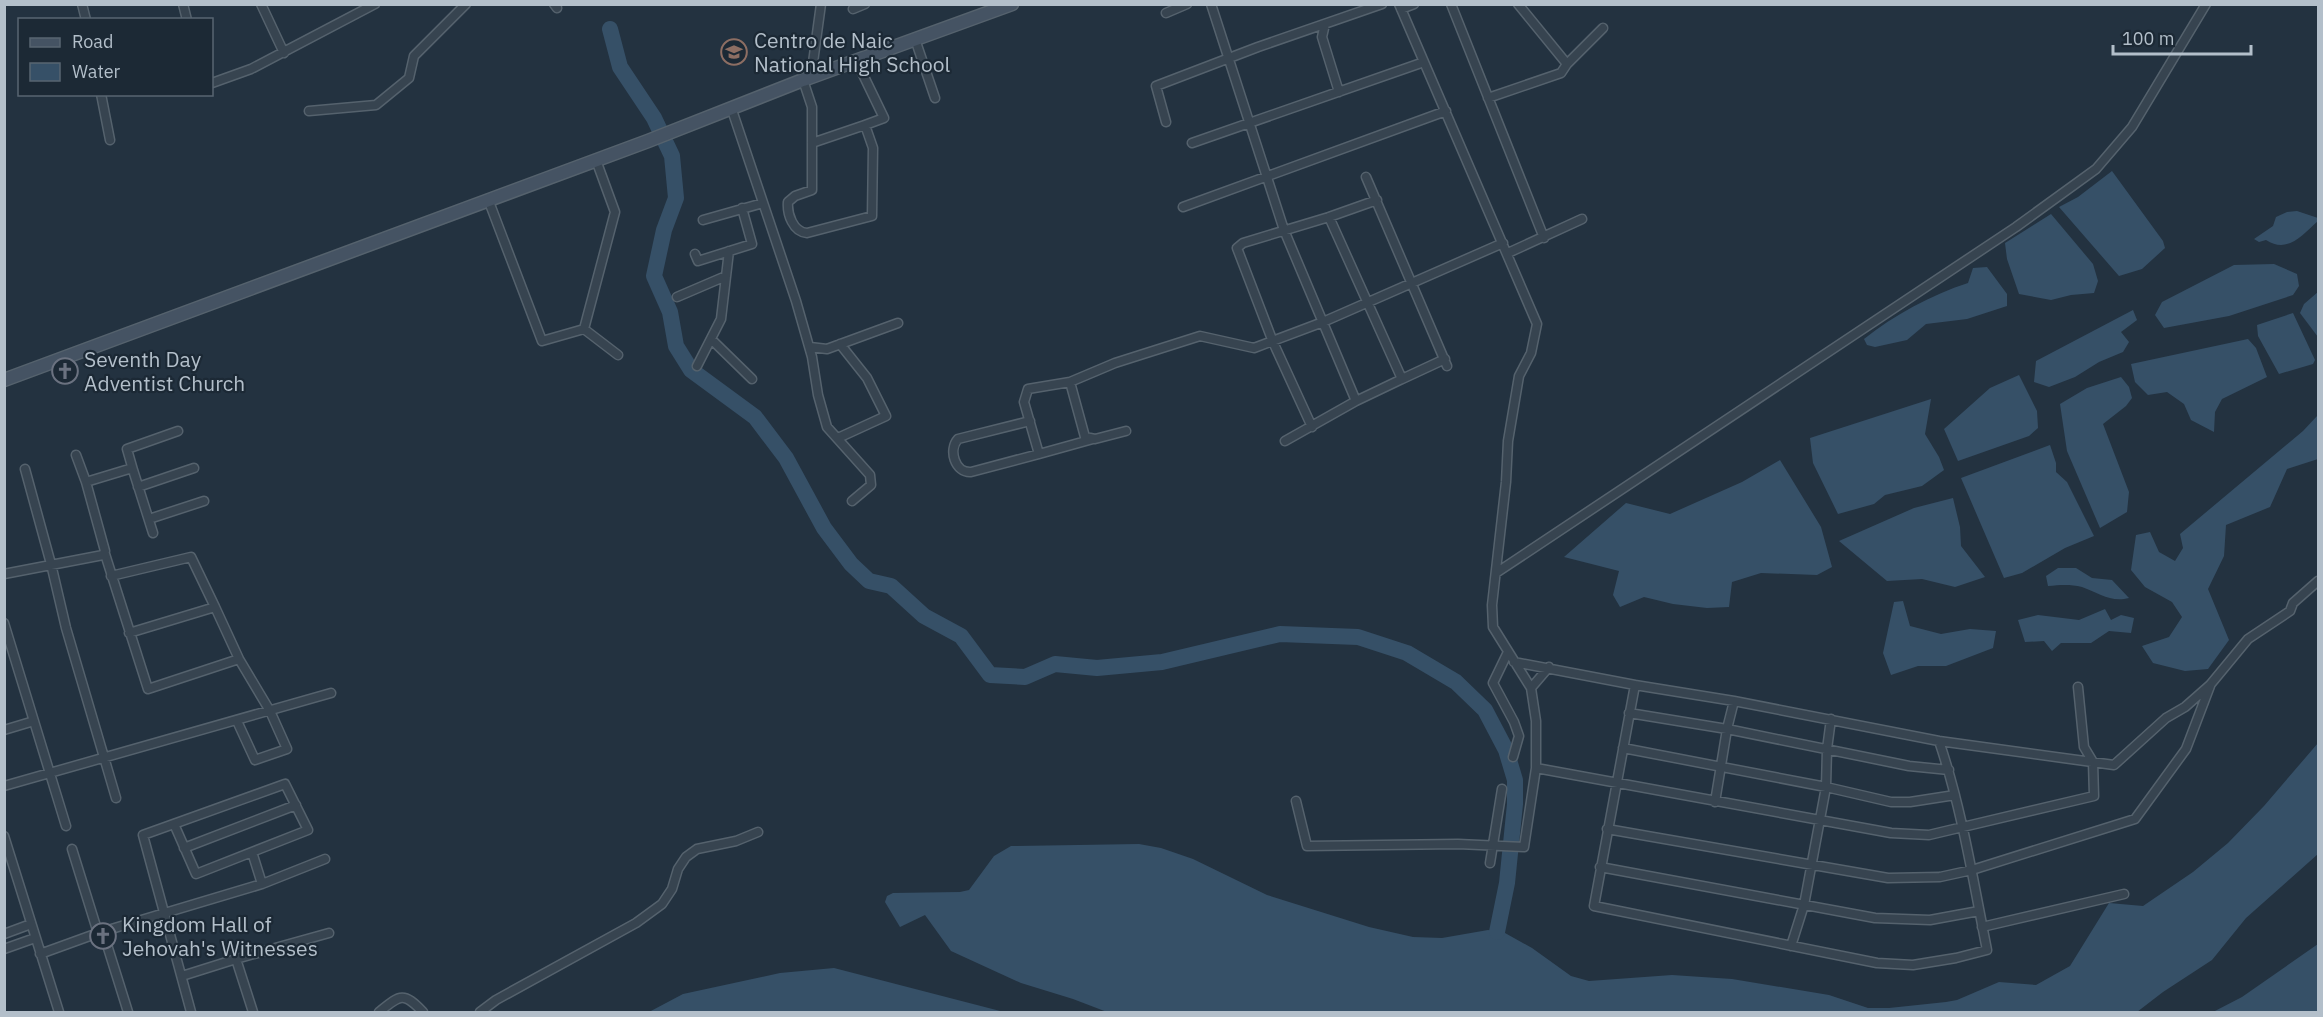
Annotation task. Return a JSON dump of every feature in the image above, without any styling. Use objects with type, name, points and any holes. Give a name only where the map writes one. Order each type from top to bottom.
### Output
[{"type":"street","points":[[261,4],[284,53]]},
{"type":"street","points":[[213,83],[251,69],[284,53],[375,4]]},
{"type":"street","points":[[309,111],[376,105],[409,78],[414,56],[466,4]]},
{"type":"street","points":[[822,4],[807,78],[813,106],[812,190],[790,199],[788,205],[795,229],[802,233],[815,231],[872,216],[873,148],[865,125]]},
{"type":"street","points":[[853,9],[865,4]]},
{"type":"street","points":[[4,380],[732,110],[807,78],[915,39],[980,10],[1012,4]]},
{"type":"street","points":[[1166,12],[1187,4]]},
{"type":"street","points":[[1211,4],[1284,230],[1356,401]]},
{"type":"street","points":[[1166,122],[1156,86],[1382,4]]},
{"type":"street","points":[[1296,801],[1306,846],[1497,845],[1524,847],[1536,768],[1536,721],[1531,688],[1493,627],[1492,605],[1508,441],[1519,376],[1531,353],[1537,324],[1400,7],[1414,4]]},
{"type":"street","points":[[1451,4],[1544,238]]},
{"type":"street","points":[[1518,4],[1567,64]]},
{"type":"street","points":[[1496,573],[2016,227],[2096,169],[2132,127],[2206,4]]},
{"type":"street","points":[[1325,24],[1322,37],[1339,92]]},
{"type":"street","points":[[1488,98],[1561,74],[1567,64],[1603,28]]},
{"type":"street","points":[[915,39],[935,98]]},
{"type":"street","points":[[812,143],[884,118],[856,60]]},
{"type":"street","points":[[1191,143],[1424,62]]},
{"type":"street","points":[[101,96],[110,140]]},
{"type":"street","points":[[732,110],[810,347],[818,394],[827,427],[870,475],[871,485],[852,501]]},
{"type":"street","points":[[1183,207],[1446,111]]},
{"type":"street","points":[[584,328],[615,212],[597,160]]},
{"type":"street","points":[[1285,441],[1356,401],[1402,379],[1446,362],[1366,177]]},
{"type":"street","points":[[488,199],[542,341],[584,328]]},
{"type":"street","points":[[1312,427],[1273,342],[1237,248],[1243,243],[1329,218],[1377,200]]},
{"type":"street","points":[[703,220],[763,202]]},
{"type":"street","points":[[695,254],[698,261],[752,244],[742,208]]},
{"type":"street","points":[[1329,218],[1402,379]]},
{"type":"street","points":[[1508,253],[1582,219]]},
{"type":"street","points":[[1039,454],[1023,398],[1028,389],[1070,382],[1115,363],[1200,336],[1254,348],[1323,322],[1503,243]]},
{"type":"street","points":[[697,366],[721,319],[729,251]]},
{"type":"street","points":[[677,297],[726,276]]},
{"type":"street","points":[[810,347],[827,349],[898,322]]},
{"type":"street","points":[[584,328],[618,355]]},
{"type":"street","points":[[711,339],[752,379]]},
{"type":"street","points":[[838,438],[886,416],[867,378],[840,344]]},
{"type":"street","points":[[1070,382],[1083,434],[1095,439]]},
{"type":"street","points":[[1030,421],[958,439],[952,451],[958,468],[967,472],[1126,431]]},
{"type":"street","points":[[153,533],[127,449],[178,431]]},
{"type":"street","points":[[76,455],[86,482],[111,576],[148,689],[239,659]]},
{"type":"street","points":[[138,487],[194,468]]},
{"type":"street","points":[[25,469],[66,628],[116,798]]},
{"type":"street","points":[[86,482],[133,470]]},
{"type":"street","points":[[149,519],[204,501]]},
{"type":"street","points":[[4,574],[105,554]]},
{"type":"street","points":[[111,576],[191,557],[239,659],[270,711],[288,749],[255,760],[237,721]]},
{"type":"street","points":[[1514,662],[1831,719],[1939,741],[2114,765],[2166,718],[2185,707],[2210,685],[2248,639],[2290,611],[2293,603],[2319,581]]},
{"type":"street","points":[[129,633],[215,607]]},
{"type":"street","points":[[4,623],[66,826]]},
{"type":"street","points":[[1508,652],[1492,683],[1505,703],[1519,736],[1513,757]]},
{"type":"street","points":[[1531,688],[1549,667]]},
{"type":"street","points":[[1635,685],[1594,906],[1877,963],[1913,965],[1987,950],[1963,828],[1949,770],[1939,741]]},
{"type":"street","points":[[1607,829],[1888,878],[1940,877],[1972,870],[2135,819],[2186,749],[2210,685]]},
{"type":"street","points":[[1536,768],[1820,820],[1909,835],[1929,835],[2094,796],[2093,762],[2084,747],[2078,687]]},
{"type":"street","points":[[4,786],[331,693]]},
{"type":"street","points":[[1715,802],[1734,701]]},
{"type":"street","points":[[1629,713],[1727,729],[1909,766],[1949,770]]},
{"type":"street","points":[[1791,946],[1804,905],[1826,787],[1831,719]]},
{"type":"street","points":[[4,730],[34,721]]},
{"type":"street","points":[[1623,748],[1721,765],[1891,802],[1910,802],[1955,795]]},
{"type":"street","points":[[174,824],[196,874],[308,830],[285,784],[143,835],[191,1012]]},
{"type":"street","points":[[1490,863],[1497,845],[1503,789]]},
{"type":"street","points":[[184,848],[296,805]]},
{"type":"street","points":[[480,1012],[502,996],[636,923],[662,904],[672,889],[678,868],[697,849],[736,841],[758,832]]},
{"type":"street","points":[[4,836],[59,1012]]},
{"type":"street","points":[[72,849],[128,1012]]},
{"type":"street","points":[[252,852],[262,884]]},
{"type":"street","points":[[40,954],[100,933],[262,884],[325,859]]},
{"type":"street","points":[[1600,867],[1852,915],[1896,920],[1930,920],[1979,912]]},
{"type":"street","points":[[1982,927],[2124,894]]},
{"type":"street","points":[[4,934],[31,924]]},
{"type":"street","points":[[182,976],[329,933]]},
{"type":"street","points":[[4,949],[35,938]]},
{"type":"street","points":[[236,959],[253,1012]]},
{"type":"street","points":[[379,1012],[398,998],[405,997],[411,999],[423,1012]]},
{"type":"water","points":[[2112,171],[2163,241],[2165,248],[2142,269],[2119,276],[2059,207],[2078,197]]},
{"type":"water","points":[[2297,211],[2318,218],[2318,221],[2294,241],[2281,245],[2266,240],[2259,242],[2254,239],[2273,226],[2276,217]]},
{"type":"water","points":[[2051,214],[2093,264],[2098,281],[2094,293],[2051,300],[2019,294],[2007,259],[2005,243]]},
{"type":"water","points":[[2274,264],[2297,274],[2299,286],[2293,295],[2229,316],[2164,328],[2155,315],[2162,302],[2234,265]]},
{"type":"water","points":[[1987,267],[2007,294],[2007,306],[1967,319],[1926,324],[1907,340],[1875,347],[1867,345],[1864,339],[1888,322],[1913,306],[1968,283],[1973,268]]},
{"type":"water","points":[[2318,292],[2318,337],[2300,313],[2304,304]]},
{"type":"water","points":[[2133,310],[2137,320],[2121,332],[2129,342],[2123,352],[2099,362],[2075,377],[2049,387],[2034,382],[2036,361]]},
{"type":"water","points":[[2293,313],[2315,360],[2313,364],[2279,374],[2258,336],[2257,325]]},
{"type":"water","points":[[2248,339],[2256,348],[2267,377],[2222,399],[2215,412],[2214,432],[2191,420],[2184,404],[2167,392],[2148,395],[2135,382],[2131,364]]},
{"type":"water","points":[[2019,375],[2037,411],[2038,428],[2029,436],[1958,461],[1944,429],[1990,388]]},
{"type":"water","points":[[2121,377],[2129,387],[2132,398],[2126,406],[2103,424],[2129,492],[2127,512],[2100,528],[2067,451],[2060,404],[2087,388]]},
{"type":"water","points":[[1931,399],[1925,434],[1944,470],[1922,486],[1885,495],[1874,504],[1838,514],[1813,463],[1810,438]]},
{"type":"water","points":[[2318,415],[2318,459],[2287,469],[2270,507],[2226,525],[2224,556],[2208,589],[2229,640],[2208,669],[2185,671],[2153,663],[2142,646],[2169,637],[2182,617],[2172,602],[2145,587],[2131,570],[2136,535],[2150,532],[2159,552],[2175,561],[2183,548],[2180,534],[2303,431]]},
{"type":"water","points":[[2050,445],[2056,463],[2056,472],[2067,482],[2094,536],[2065,548],[2022,573],[2004,578],[1961,478]]},
{"type":"water","points":[[1780,460],[1821,527],[1832,567],[1817,575],[1761,573],[1732,582],[1729,607],[1707,608],[1673,604],[1644,597],[1620,607],[1613,595],[1619,571],[1564,557],[1626,503],[1670,514],[1742,482]]},
{"type":"water","points":[[1953,498],[1960,527],[1961,546],[1985,577],[1955,587],[1922,579],[1887,581],[1839,541],[1914,508]]},
{"type":"water","points":[[2058,568],[2076,568],[2092,578],[2112,580],[2129,598],[2105,597],[2078,586],[2048,586],[2046,576]]},
{"type":"water","points":[[1903,601],[1910,626],[1941,634],[1970,629],[1996,631],[1993,648],[1946,666],[1918,666],[1891,675],[1883,653],[1894,602]]},
{"type":"water","points":[[2105,609],[2111,620],[2121,615],[2134,618],[2131,633],[2109,631],[2091,643],[2061,643],[2052,651],[2044,641],[2025,642],[2018,620],[2038,615],[2079,620]]},
{"type":"water","points":[[2318,743],[2318,854],[2246,918],[2212,960],[2137,1012],[1107,1012],[1021,983],[951,951],[925,915],[900,927],[885,902],[887,896],[893,893],[969,890],[994,856],[1011,846],[1139,844],[1161,848],[1193,859],[1267,895],[1369,927],[1413,937],[1442,938],[1488,930],[1505,933],[1532,948],[1571,976],[1589,981],[1672,975],[1732,979],[1829,995],[1868,1008],[1946,1002],[1957,1000],[1999,982],[2036,985],[2070,966],[2109,903],[2143,906],[2193,872],[2228,843],[2264,806]]},
{"type":"water","points":[[2318,944],[2318,1012],[2213,1012],[2242,997]]},
{"type":"water","points":[[834,968],[1004,1012],[649,1012],[683,994],[780,973]]},
{"type":"waterway","points":[[610,29],[620,67],[654,118],[672,156],[676,198],[664,230],[654,276],[670,312],[676,346],[691,370],[755,417],[786,458],[824,528],[851,564],[869,581],[891,586],[924,616],[961,636],[990,675],[1025,677],[1055,664],[1097,668],[1162,662],[1280,634],[1358,637],[1407,653],[1456,682],[1485,710],[1506,750],[1515,780],[1515,804],[1507,883],[1497,932]]},
{"type":"place","name":"Centro de Naic National High School","points":[[734,52]]},
{"type":"place","name":"Seventh Day Adventist Church","points":[[65,371]]},
{"type":"place","name":"Kingdom Hall of Jehovah's Witnesses","points":[[103,936]]}]
